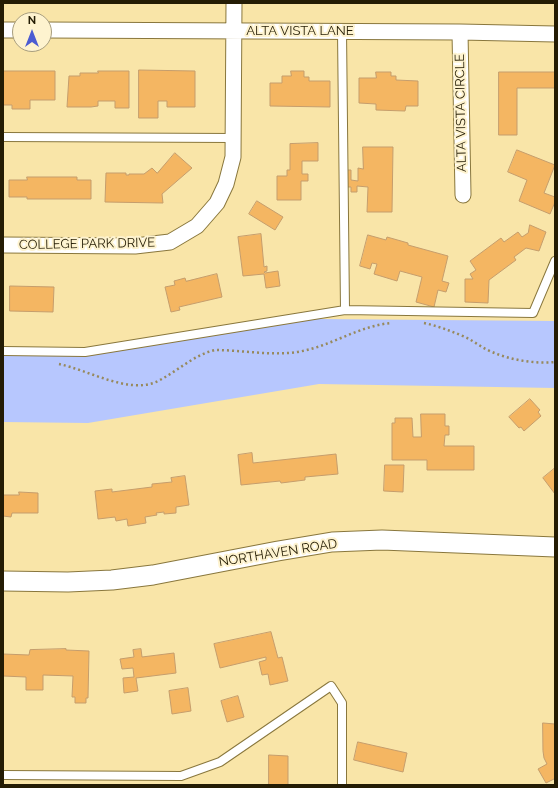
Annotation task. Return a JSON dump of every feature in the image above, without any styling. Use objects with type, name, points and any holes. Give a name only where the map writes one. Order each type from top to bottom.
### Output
[{"type":"street","name":"COLLEGE PARK DRIVE","points":[[3,245],[135,246],[170,242],[197,226],[217,203],[226,184],[233,157],[234,3]]},
{"type":"street","name":"ALTA VISTA LANE","points":[[52,30],[342,31],[555,34]]},
{"type":"street","name":"ALTA VISTA CIRCLE","points":[[460,32],[462,194]]},
{"type":"street","name":"NORTHAVEN ROAD","points":[[3,581],[68,582],[112,580],[153,575],[332,542],[382,540],[555,547]]},
{"type":"lane","points":[[342,31],[345,310]]},
{"type":"lane","points":[[3,137],[233,138]]},
{"type":"lane","points":[[3,351],[85,352],[345,310],[533,312],[555,261]]},
{"type":"lane","points":[[3,775],[181,776],[220,762],[331,686],[342,703],[342,785]]},
{"type":"path","points":[[54,363],[130,386],[143,385],[156,382],[204,352],[215,350],[282,353],[297,352],[314,348],[378,324],[392,323]]},
{"type":"path","points":[[417,323],[443,328],[466,337],[491,352],[514,359],[544,363],[555,362]]},
{"type":"shaded area","points":[[317,319],[555,321],[555,388],[319,384],[88,423],[3,422],[3,354],[83,354]]},
{"type":"building","points":[[139,70],[195,71],[195,107],[167,107],[167,101],[158,101],[158,118],[139,118]]},
{"type":"building","points":[[3,71],[55,71],[55,100],[30,100],[30,109],[12,109],[12,105],[3,105]]},
{"type":"building","points":[[98,71],[129,71],[129,108],[115,108],[115,101],[98,101],[98,106],[91,107],[67,107],[69,76],[80,76],[80,73],[98,73]]},
{"type":"building","points":[[291,71],[304,71],[304,77],[309,77],[309,81],[330,81],[330,107],[270,106],[270,83],[282,83],[282,76],[291,76]]},
{"type":"building","points":[[376,72],[391,72],[391,76],[396,76],[396,80],[418,81],[418,106],[406,106],[405,111],[376,110],[376,104],[359,103],[359,78],[376,78]]},
{"type":"building","points":[[499,72],[555,72],[555,88],[517,88],[517,135],[499,135]]},
{"type":"building","points":[[318,143],[318,161],[302,161],[302,174],[308,174],[308,181],[301,181],[301,200],[277,200],[277,176],[287,176],[287,170],[290,170],[290,144]]},
{"type":"building","points":[[363,147],[393,147],[392,212],[367,212],[368,187],[357,186],[357,192],[351,192],[351,187],[346,187],[346,170],[351,170],[351,180],[358,181],[358,168],[363,169]]},
{"type":"building","points":[[517,150],[555,165],[544,193],[555,197],[555,202],[550,214],[519,201],[527,180],[508,172]]},
{"type":"building","points":[[175,153],[192,168],[162,194],[163,203],[105,202],[106,173],[126,173],[126,175],[144,174],[152,168],[157,173]]},
{"type":"building","points":[[27,177],[77,177],[77,180],[91,180],[91,199],[27,199],[27,197],[9,197],[9,180],[27,180]]},
{"type":"building","points":[[257,201],[283,217],[275,230],[249,214]]},
{"type":"building","points":[[530,225],[546,232],[539,251],[526,248],[514,257],[516,260],[489,280],[488,303],[465,302],[465,279],[473,279],[470,274],[476,270],[470,261],[501,238],[504,242],[518,232],[522,237],[528,233]]},
{"type":"building","points":[[261,234],[264,267],[267,266],[267,271],[264,272],[278,271],[280,286],[266,288],[264,274],[243,276],[238,237]]},
{"type":"building","points":[[368,235],[386,240],[387,237],[408,243],[408,245],[448,256],[442,281],[449,283],[446,292],[438,290],[434,307],[416,302],[422,277],[400,271],[397,281],[374,274],[377,264],[372,263],[370,269],[360,266]]},
{"type":"building","points":[[217,274],[222,297],[179,307],[180,310],[171,312],[165,287],[175,285],[174,281],[185,278],[186,281]]},
{"type":"building","points":[[10,286],[54,287],[53,312],[10,311]]},
{"type":"building","points":[[530,399],[540,410],[538,412],[541,416],[524,431],[521,427],[519,428],[509,417]]},
{"type":"building","points":[[421,414],[445,414],[445,426],[449,426],[449,435],[445,435],[444,446],[474,446],[474,470],[427,470],[427,460],[392,460],[392,423],[395,423],[395,418],[412,418],[413,437],[421,437]]},
{"type":"building","points":[[252,453],[253,463],[336,454],[338,474],[305,477],[305,480],[281,483],[280,481],[241,485],[238,455]]},
{"type":"building","points":[[385,465],[404,465],[403,492],[384,491]]},
{"type":"building","points":[[555,468],[555,494],[543,478]]},
{"type":"building","points":[[185,476],[189,505],[176,507],[176,513],[156,513],[157,515],[145,517],[146,523],[128,526],[127,519],[116,521],[115,517],[98,519],[95,491],[112,489],[112,492],[152,487],[152,484],[172,482],[171,478]]},
{"type":"building","points":[[19,492],[38,493],[38,513],[12,513],[11,517],[3,516],[3,495],[19,495]]},
{"type":"building","points":[[271,632],[278,658],[282,657],[288,681],[270,685],[268,674],[262,675],[259,662],[266,660],[266,657],[220,668],[214,644]]},
{"type":"building","points":[[66,649],[89,651],[88,698],[86,698],[86,703],[75,703],[75,697],[72,697],[73,676],[43,675],[43,690],[26,690],[26,677],[3,676],[3,654],[29,655],[30,650]]},
{"type":"building","points":[[141,649],[142,657],[174,653],[176,673],[136,678],[138,691],[124,693],[123,678],[134,677],[133,668],[122,669],[120,659],[134,657],[133,650]]},
{"type":"building","points":[[188,688],[191,711],[172,714],[169,691]]},
{"type":"building","points":[[238,696],[244,717],[227,722],[221,701]]},
{"type":"building","points":[[543,723],[555,724],[555,780],[554,779],[546,783],[538,769],[547,764],[543,751]]},
{"type":"building","points":[[358,742],[407,753],[403,772],[354,760]]},
{"type":"building","points":[[269,755],[288,756],[288,785],[269,785]]}]
